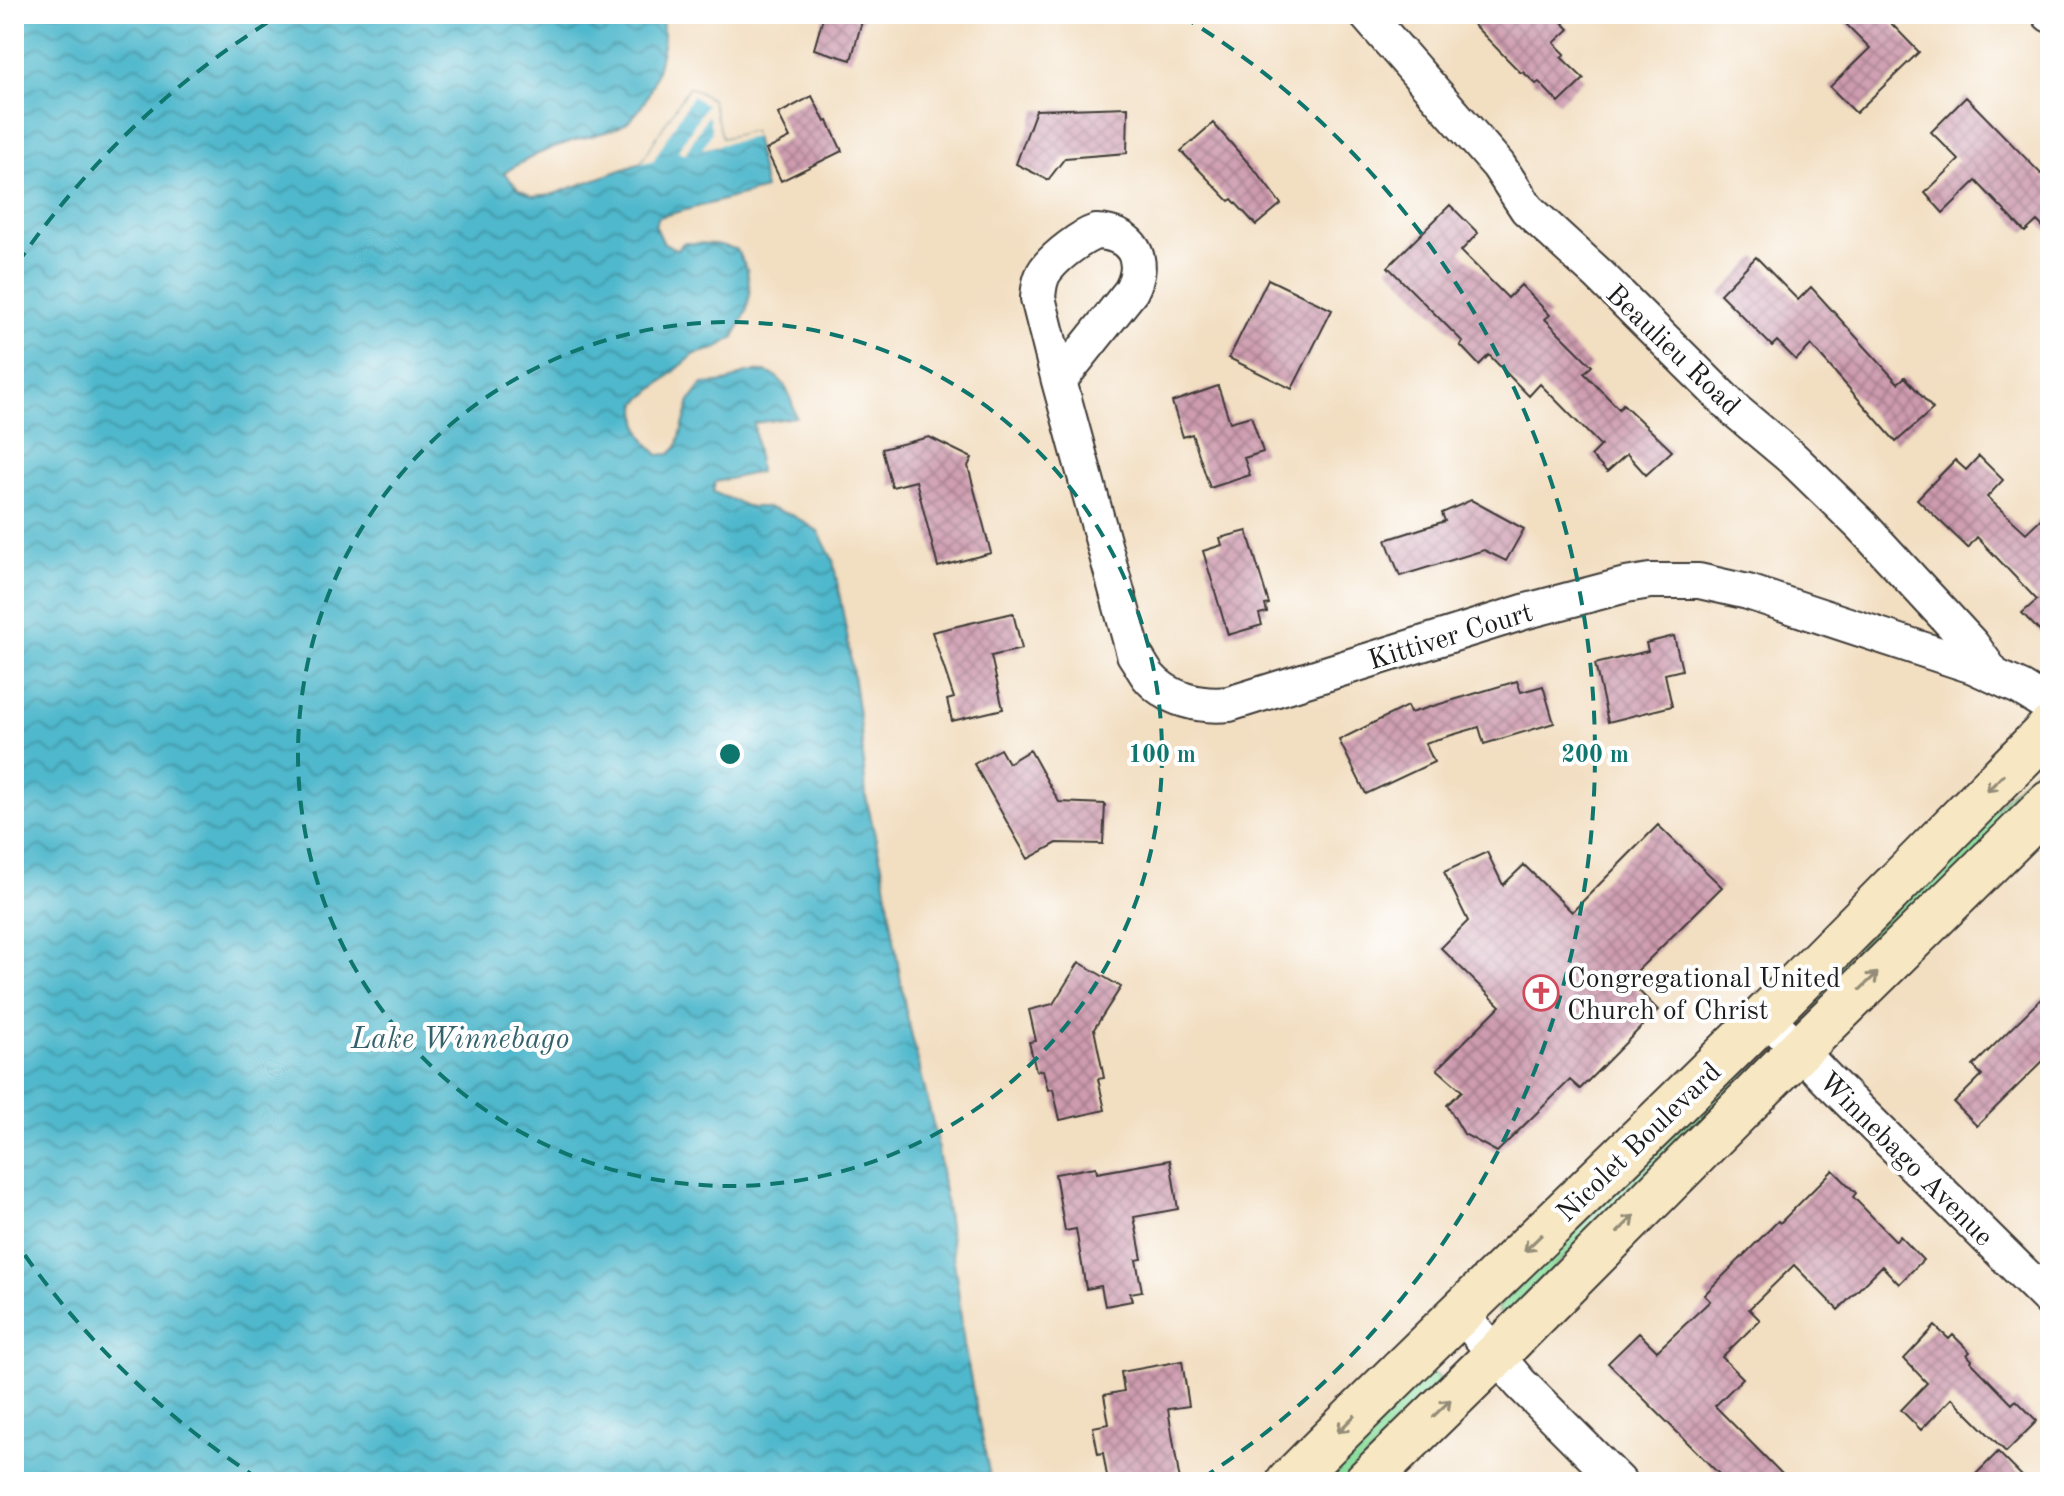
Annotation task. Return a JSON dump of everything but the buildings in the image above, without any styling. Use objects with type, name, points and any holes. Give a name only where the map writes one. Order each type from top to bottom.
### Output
[{"type":"street","name":"Beaulieu Road","points":[[1366,14],[1498,165],[1527,209],[1598,274],[1736,411],[1792,458],[1861,525],[1972,645],[1993,675]]},
{"type":"street","name":"Kittiver Court","points":[[1059,381],[1134,654],[1149,676],[1162,688],[1185,701],[1229,704],[1527,611],[1626,585],[1675,580],[1711,583],[1748,592],[1973,666],[2021,688],[2050,706]]},
{"type":"street","name":"Nicolet Boulevard","points":[[1289,1482],[1766,1016],[2050,728]]},
{"type":"street","name":"Nicolet Boulevard","points":[[1366,1482],[2050,803]]},
{"type":"street","name":"Winnebago Avenue","points":[[1766,1016],[2050,1300]]},
{"type":"street","points":[[1461,1314],[1495,1356],[1619,1482]]},
{"type":"green space","points":[[2039,764],[2050,765],[2050,784],[1814,1011],[1806,1008],[1803,1002]]},
{"type":"green space","points":[[1755,1052],[1763,1062],[1506,1316],[1499,1313],[1497,1307]]},
{"type":"green space","points":[[1424,1372],[1434,1373],[1441,1380],[1345,1482],[1313,1482]]},
{"type":"water","name":"Lake Winnebago","points":[[14,14],[662,14],[663,45],[657,70],[648,94],[635,115],[615,129],[555,147],[504,173],[519,189],[533,196],[554,194],[641,163],[689,87],[711,100],[722,139],[753,131],[765,189],[659,217],[655,225],[663,242],[677,250],[683,243],[716,244],[736,249],[747,269],[750,293],[746,313],[734,337],[715,349],[695,354],[637,403],[639,426],[643,437],[658,455],[670,454],[677,447],[690,401],[703,384],[726,382],[746,373],[775,376],[786,388],[793,406],[796,417],[754,423],[759,472],[715,482],[713,492],[749,507],[766,507],[792,515],[818,531],[833,560],[861,728],[866,797],[883,870],[905,1007],[936,1136],[964,1345],[991,1482],[14,1482]]},
{"type":"pier","points":[[689,87],[711,100],[722,139],[753,131],[754,137],[702,149],[712,132],[708,115],[685,154],[678,151],[706,105],[692,96],[653,161],[641,163]]},
{"type":"place","name":"Congregational United Church of Christ","points":[[1541,993]]}]
